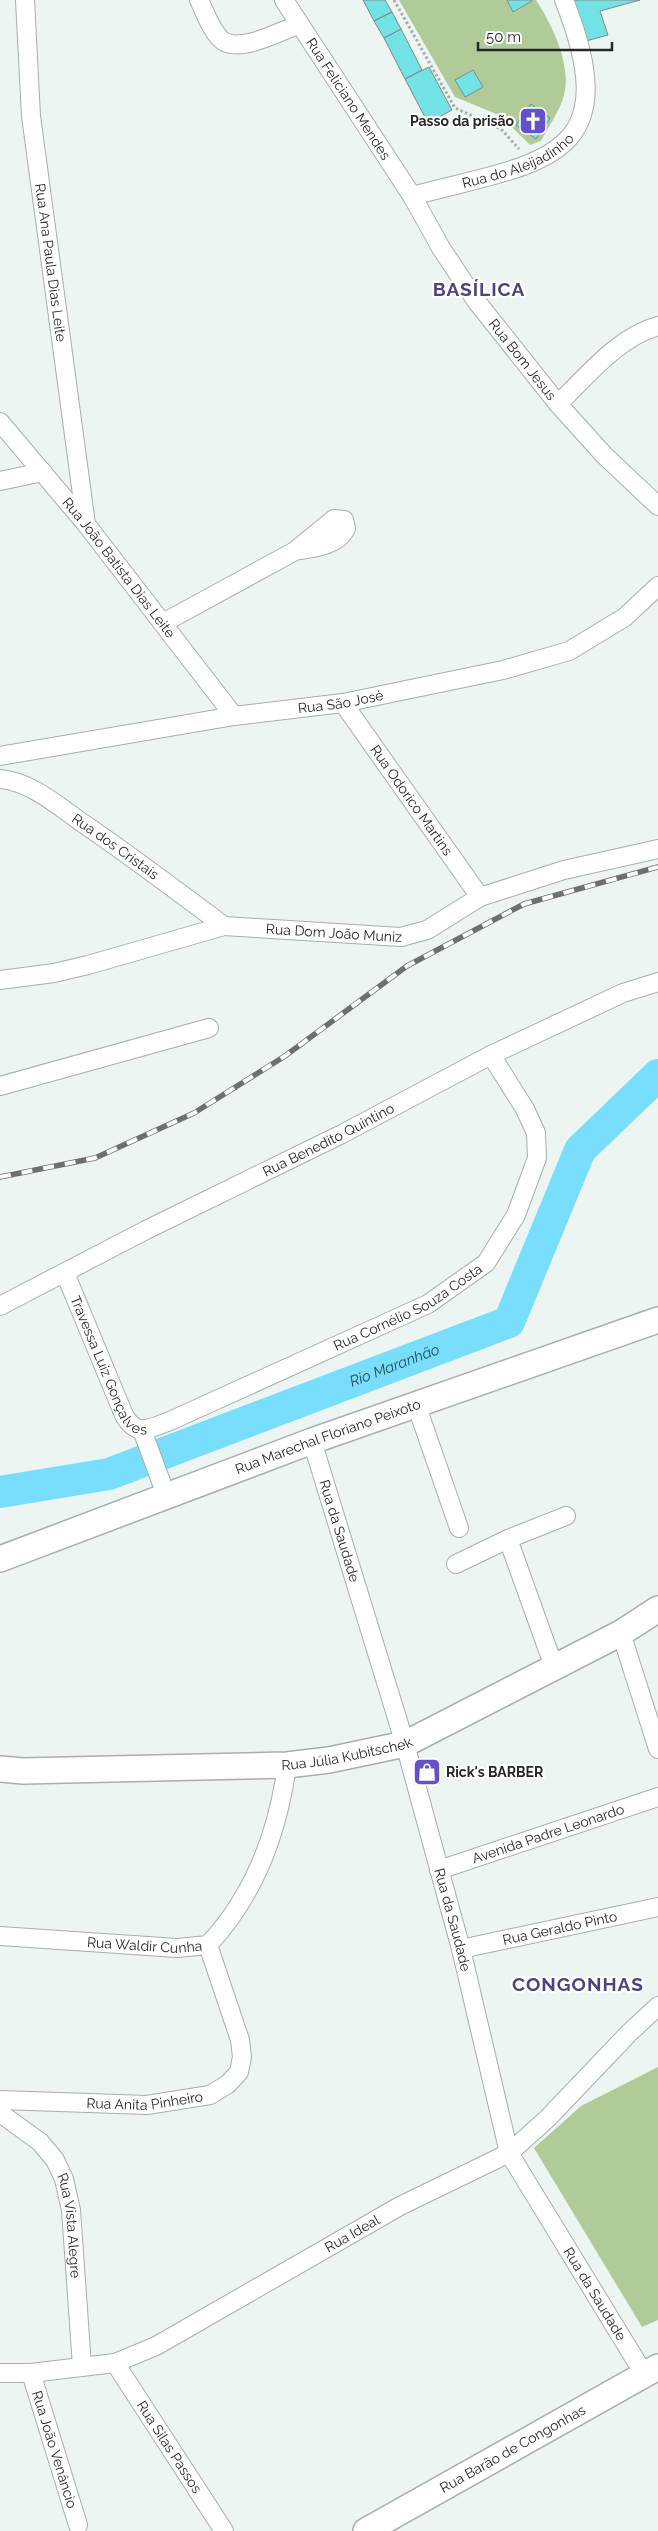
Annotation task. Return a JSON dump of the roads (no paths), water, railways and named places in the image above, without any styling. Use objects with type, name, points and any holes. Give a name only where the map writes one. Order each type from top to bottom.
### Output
[{"type":"main road","name":"Rua Marechal Floriano Peixoto","points":[[0,1559],[163,1487],[312,1441],[658,1320]]},
{"type":"main road","name":"Rua Júlia Kubitschek","points":[[0,1769],[23,1772],[287,1765],[329,1760],[405,1744],[621,1633],[658,1609]]},
{"type":"main road","name":"Rua Barão de Congonhas","points":[[366,2531],[651,2370]]},
{"type":"street","name":"Rua Ana Paula Dias Leite","points":[[24,0],[32,116],[86,524]]},
{"type":"street","points":[[199,0],[215,31],[223,41],[233,44],[245,45],[298,24]]},
{"type":"street","name":"Rua Feliciano Mendes","points":[[284,0],[412,196]]},
{"type":"street","name":"Rua do Aleijadinho","points":[[412,196],[533,164],[561,147],[579,126],[586,107],[584,59],[564,0]]},
{"type":"street","name":"Rua Bom Jesus","points":[[412,196],[441,248],[477,302],[558,404],[604,455],[658,506]]},
{"type":"street","points":[[558,404],[625,341],[646,329],[658,326]]},
{"type":"street","name":"Rua João Batista Dias Leite","points":[[0,422],[86,524],[234,716]]},
{"type":"street","points":[[0,481],[43,472]]},
{"type":"street","points":[[163,623],[295,551]]},
{"type":"street","name":"Rua São José","points":[[0,756],[234,716],[343,703],[503,670],[569,651],[624,617],[658,586]]},
{"type":"street","name":"Rua Odorico Martins","points":[[343,703],[480,897]]},
{"type":"street","name":"Rua dos Cristais","points":[[0,779],[24,785],[38,792],[108,840],[224,926]]},
{"type":"street","name":"Rua Dom João Muniz","points":[[0,980],[54,973],[88,965],[224,926],[400,937],[427,930],[480,897],[564,870],[658,849]]},
{"type":"street","name":"Rua Benedito Quintino","points":[[0,1306],[146,1230],[342,1134],[491,1055],[623,993],[658,982]]},
{"type":"street","points":[[0,1086],[209,1028]]},
{"type":"street","name":"Rua Cornélio Souza Costa","points":[[170,1421],[428,1304],[486,1263],[516,1215],[537,1158],[536,1133],[525,1109],[491,1055]]},
{"type":"street","name":"Travessa Luiz Gonçalves","points":[[65,1273],[124,1415],[135,1429],[142,1430],[170,1421]]},
{"type":"street","points":[[416,1404],[459,1528]]},
{"type":"street","points":[[142,1430],[163,1487]]},
{"type":"street","name":"Rua da Saudade","points":[[312,1441],[405,1744],[461,1949],[510,2153],[651,2370]]},
{"type":"street","points":[[456,1564],[508,1539],[566,1516]]},
{"type":"street","points":[[508,1539],[554,1667]]},
{"type":"street","points":[[621,1633],[658,1749]]},
{"type":"street","name":"Rua Waldir Cunha","points":[[0,1936],[177,1948],[208,1945],[235,1913],[259,1870],[272,1837],[283,1797],[287,1765]]},
{"type":"street","name":"Avenida Padre Leonardo","points":[[439,1870],[658,1797]]},
{"type":"street","name":"Rua Geraldo Pinto","points":[[461,1949],[658,1908]]},
{"type":"street","name":"Rua Anita Pinheiro","points":[[0,2100],[147,2105],[210,2095],[228,2084],[239,2072],[242,2058],[240,2040],[208,1945]]},
{"type":"street","name":"Rua Ideal","points":[[0,2373],[31,2373],[115,2363],[156,2346],[400,2206],[510,2153],[548,2118],[628,2034],[658,2006]]},
{"type":"street","name":"Rua Vista Alegre","points":[[0,2113],[40,2142],[55,2160],[64,2179],[70,2210],[82,2366]]},
{"type":"street","name":"Rua Silas Passos","points":[[115,2363],[224,2531]]},
{"type":"street","name":"Rua João Venâncio","points":[[31,2373],[78,2525]]},
{"type":"waterway","name":"Rio Maranhão","points":[[0,1492],[109,1474],[509,1322],[580,1150],[658,1075]]},
{"type":"railway","points":[[0,1177],[95,1158],[194,1113],[285,1056],[407,966],[524,904],[658,867]]},
{"type":"place","name":"Passo da prisão","points":[[533,121]]},
{"type":"place","name":"Rick's BARBER","points":[[427,1772]]},
{"type":"district","name":"BASÍLICA","points":[[479,289]]},
{"type":"district","name":"CONGONHAS","points":[[578,1984]]}]
